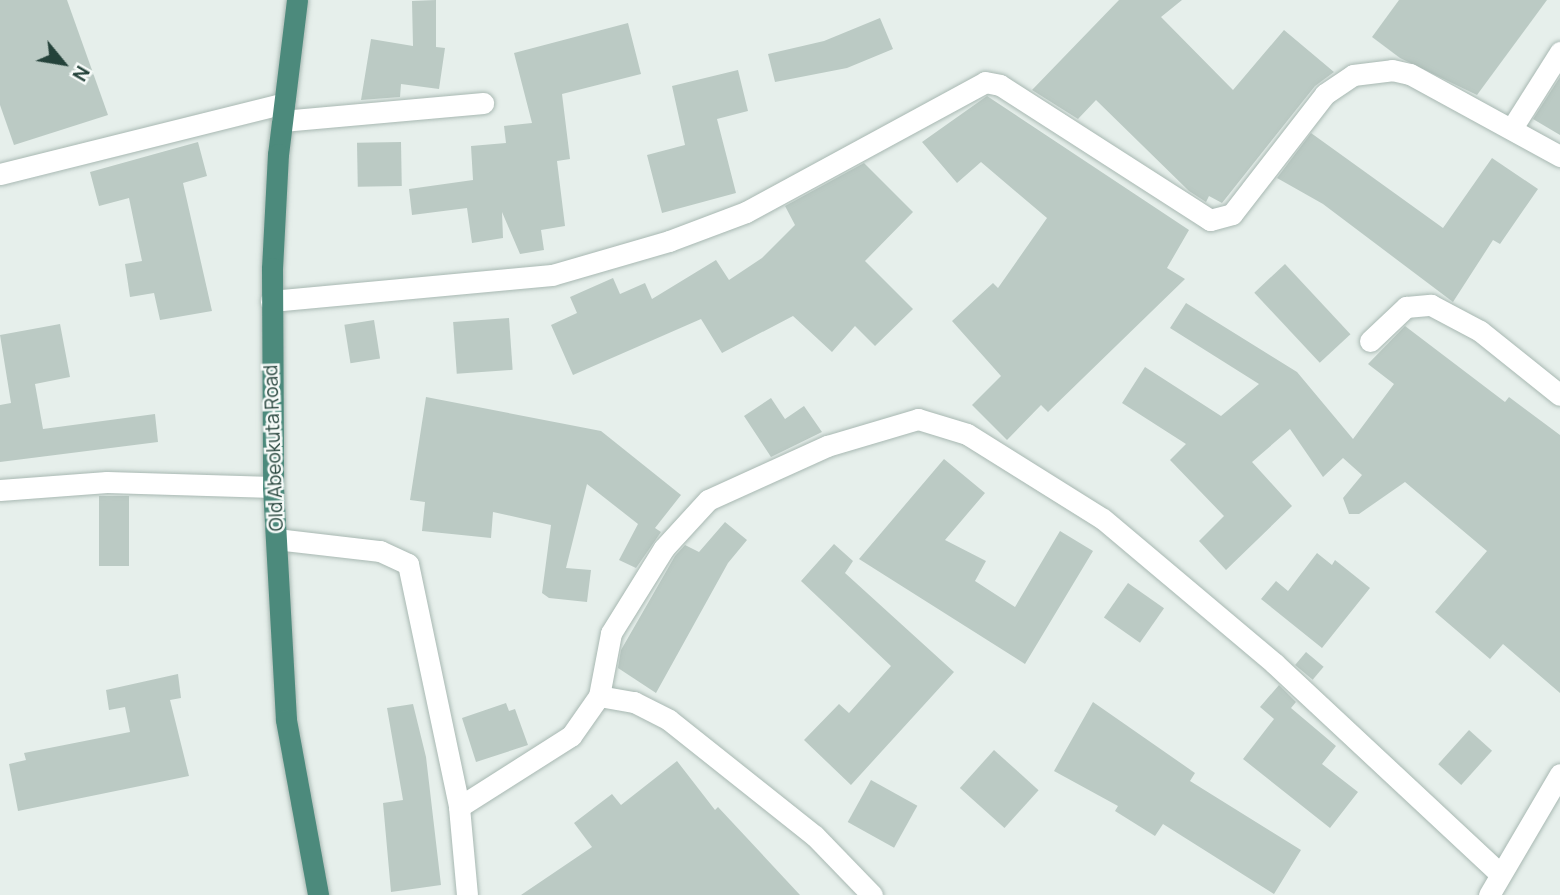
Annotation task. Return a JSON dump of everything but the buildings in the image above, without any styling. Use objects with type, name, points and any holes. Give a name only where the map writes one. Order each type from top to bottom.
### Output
[{"type":"highway","name":"Old Abeokuta Road","points":[[297,0],[283,112],[271,300],[273,487],[286,720],[318,895]]},
{"type":"street","points":[[1512,128],[1560,51]]},
{"type":"street","points":[[271,300],[552,275],[669,241],[746,212],[985,82],[1000,85],[1210,220],[1232,214],[1342,78],[1392,70],[1410,74],[1560,156]]},
{"type":"street","points":[[0,174],[283,112],[483,103]]},
{"type":"street","points":[[1370,341],[1406,307],[1431,305],[1480,331],[1560,395]]},
{"type":"street","points":[[459,807],[571,736],[599,696],[611,633],[664,548],[708,500],[827,446],[918,419],[967,434],[1103,519],[1326,709],[1500,874]]},
{"type":"street","points":[[0,490],[107,482],[273,487]]},
{"type":"street","points":[[276,539],[380,551],[408,564],[459,807],[467,895]]},
{"type":"street","points":[[599,696],[634,702],[669,720],[815,836],[862,892]]},
{"type":"street","points":[[1489,895],[1560,774]]}]
